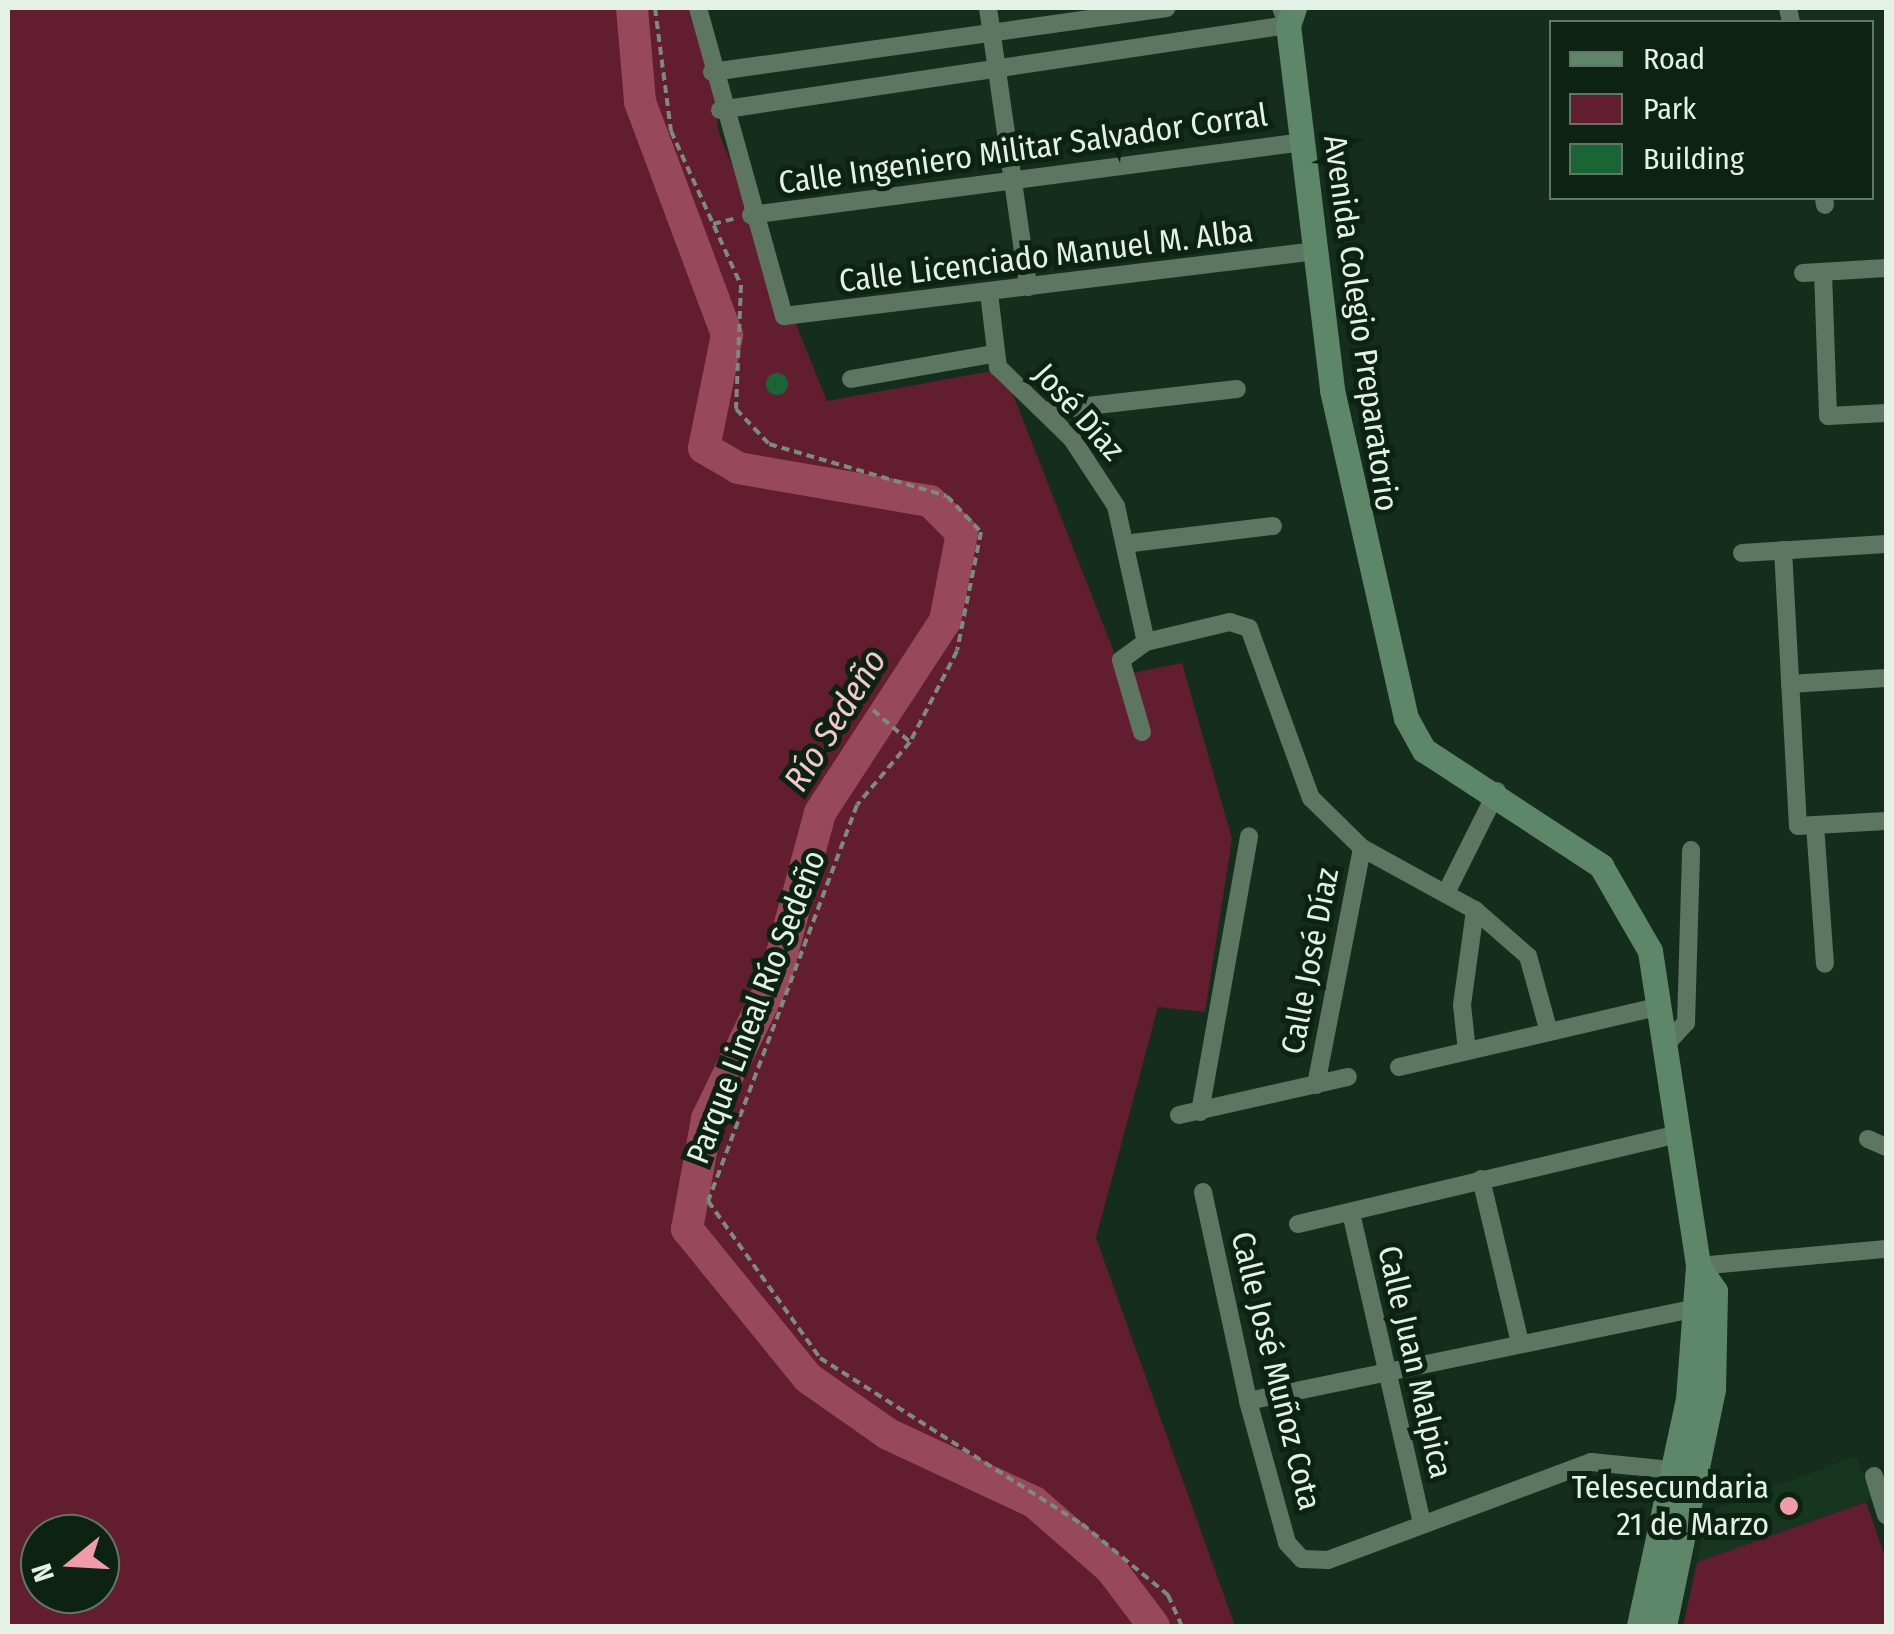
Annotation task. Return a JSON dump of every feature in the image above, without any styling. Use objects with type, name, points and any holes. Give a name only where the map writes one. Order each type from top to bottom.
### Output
[{"type":"street","points":[[698,8],[720,110],[751,216]]},
{"type":"street","points":[[988,8],[1028,287]]},
{"type":"street","points":[[712,72],[1168,8]]},
{"type":"street","points":[[720,110],[997,68],[1288,13]]},
{"type":"street","name":"Avenida Colegio Preparatorio","points":[[1288,13],[1343,458],[1406,718],[1424,750],[1497,791],[1623,892],[1661,1006],[1698,1266]]},
{"type":"street","name":"Calle Ingeniero Militar Salvador Corral","points":[[751,216],[1302,142]]},
{"type":"street","name":"Calle Licenciado Manuel M. Alba","points":[[751,216],[784,316],[1316,252]]},
{"type":"street","points":[[1802,273],[1886,268]]},
{"type":"street","points":[[1823,272],[1828,416],[1886,414]]},
{"type":"street","name":"José Díaz","points":[[989,294],[994,354],[1104,485],[1132,543],[1146,642]]},
{"type":"street","points":[[850,379],[994,354]]},
{"type":"street","points":[[1044,411],[1237,390]]},
{"type":"street","points":[[1132,543],[1273,526]]},
{"type":"street","points":[[1742,554],[1886,544]]},
{"type":"street","points":[[1783,550],[1790,684],[1824,964]]},
{"type":"street","name":"Calle José Díaz","points":[[1146,642],[1230,622],[1249,628],[1295,771],[1362,848],[1475,910],[1536,967],[1549,1032]]},
{"type":"street","points":[[1142,732],[1121,660],[1146,642]]},
{"type":"street","points":[[1790,684],[1886,678]]},
{"type":"street","points":[[1446,893],[1497,791]]},
{"type":"street","points":[[1807,826],[1886,821]]},
{"type":"street","points":[[1200,1112],[1249,836]]},
{"type":"street","name":"Calle José Díaz","points":[[1316,1086],[1362,848]]},
{"type":"street","points":[[1668,1042],[1686,1023],[1691,850]]},
{"type":"street","points":[[1467,1051],[1462,1004],[1475,910]]},
{"type":"street","points":[[1398,1068],[1661,1006]]},
{"type":"street","points":[[1179,1116],[1348,1078]]},
{"type":"street","points":[[1298,1224],[1680,1134]]},
{"type":"street","points":[[1868,1139],[1886,1147]]},
{"type":"street","points":[[1481,1179],[1519,1338]]},
{"type":"street","name":"Calle José Muñoz Cota","points":[[1203,1192],[1248,1401],[1287,1542],[1302,1559],[1328,1560],[1422,1524]]},
{"type":"street","name":"Calle Juan Malpica","points":[[1351,1212],[1382,1370],[1422,1524]]},
{"type":"street","points":[[1698,1266],[1886,1250]]},
{"type":"street","points":[[1645,1626],[1672,1470],[1702,1388],[1693,1310],[1698,1266]]},
{"type":"street","points":[[1645,1626],[1702,1388],[1715,1291],[1698,1266]]},
{"type":"street","points":[[1248,1401],[1519,1338],[1693,1310]]},
{"type":"street","points":[[1422,1524],[1591,1462],[1672,1470]]},
{"type":"street","points":[[1874,1476],[1886,1514]]},
{"type":"path","name":"Parque Lineal Río Sedeño","points":[[655,8],[671,132],[741,285],[736,409],[770,444],[947,496],[981,532],[956,651],[910,742],[857,805],[708,1201],[820,1358],[1082,1524],[1168,1595],[1182,1626]]},
{"type":"path","points":[[713,224],[751,216]]},
{"type":"path","points":[[873,710],[910,742]]},
{"type":"shaded area","name":"Telesecundaria 21 de Marzo","points":[[1856,1456],[1873,1499],[1697,1562],[1707,1512]]},
{"type":"green space","points":[[8,8],[701,8],[719,133],[827,401],[1003,369],[1123,675],[1182,663],[1232,839],[1205,1012],[1158,1007],[1096,1238],[1235,1626],[8,1626]]},
{"type":"green space","points":[[1866,1502],[1886,1559],[1886,1626],[1683,1626],[1697,1562]]},
{"type":"building","points":[[777,373],[785,376],[785,392],[777,395],[769,392],[766,384],[769,376]]},
{"type":"waterway","name":"Río Sedeño","points":[[632,8],[640,102],[727,335],[704,448],[738,468],[930,501],[962,533],[945,621],[820,813],[776,976],[707,1119],[687,1229],[808,1378],[888,1434],[1034,1502],[1111,1569],[1154,1626]]},
{"type":"place","name":"Telesecundaria 21 de Marzo","points":[[1789,1506]]}]
